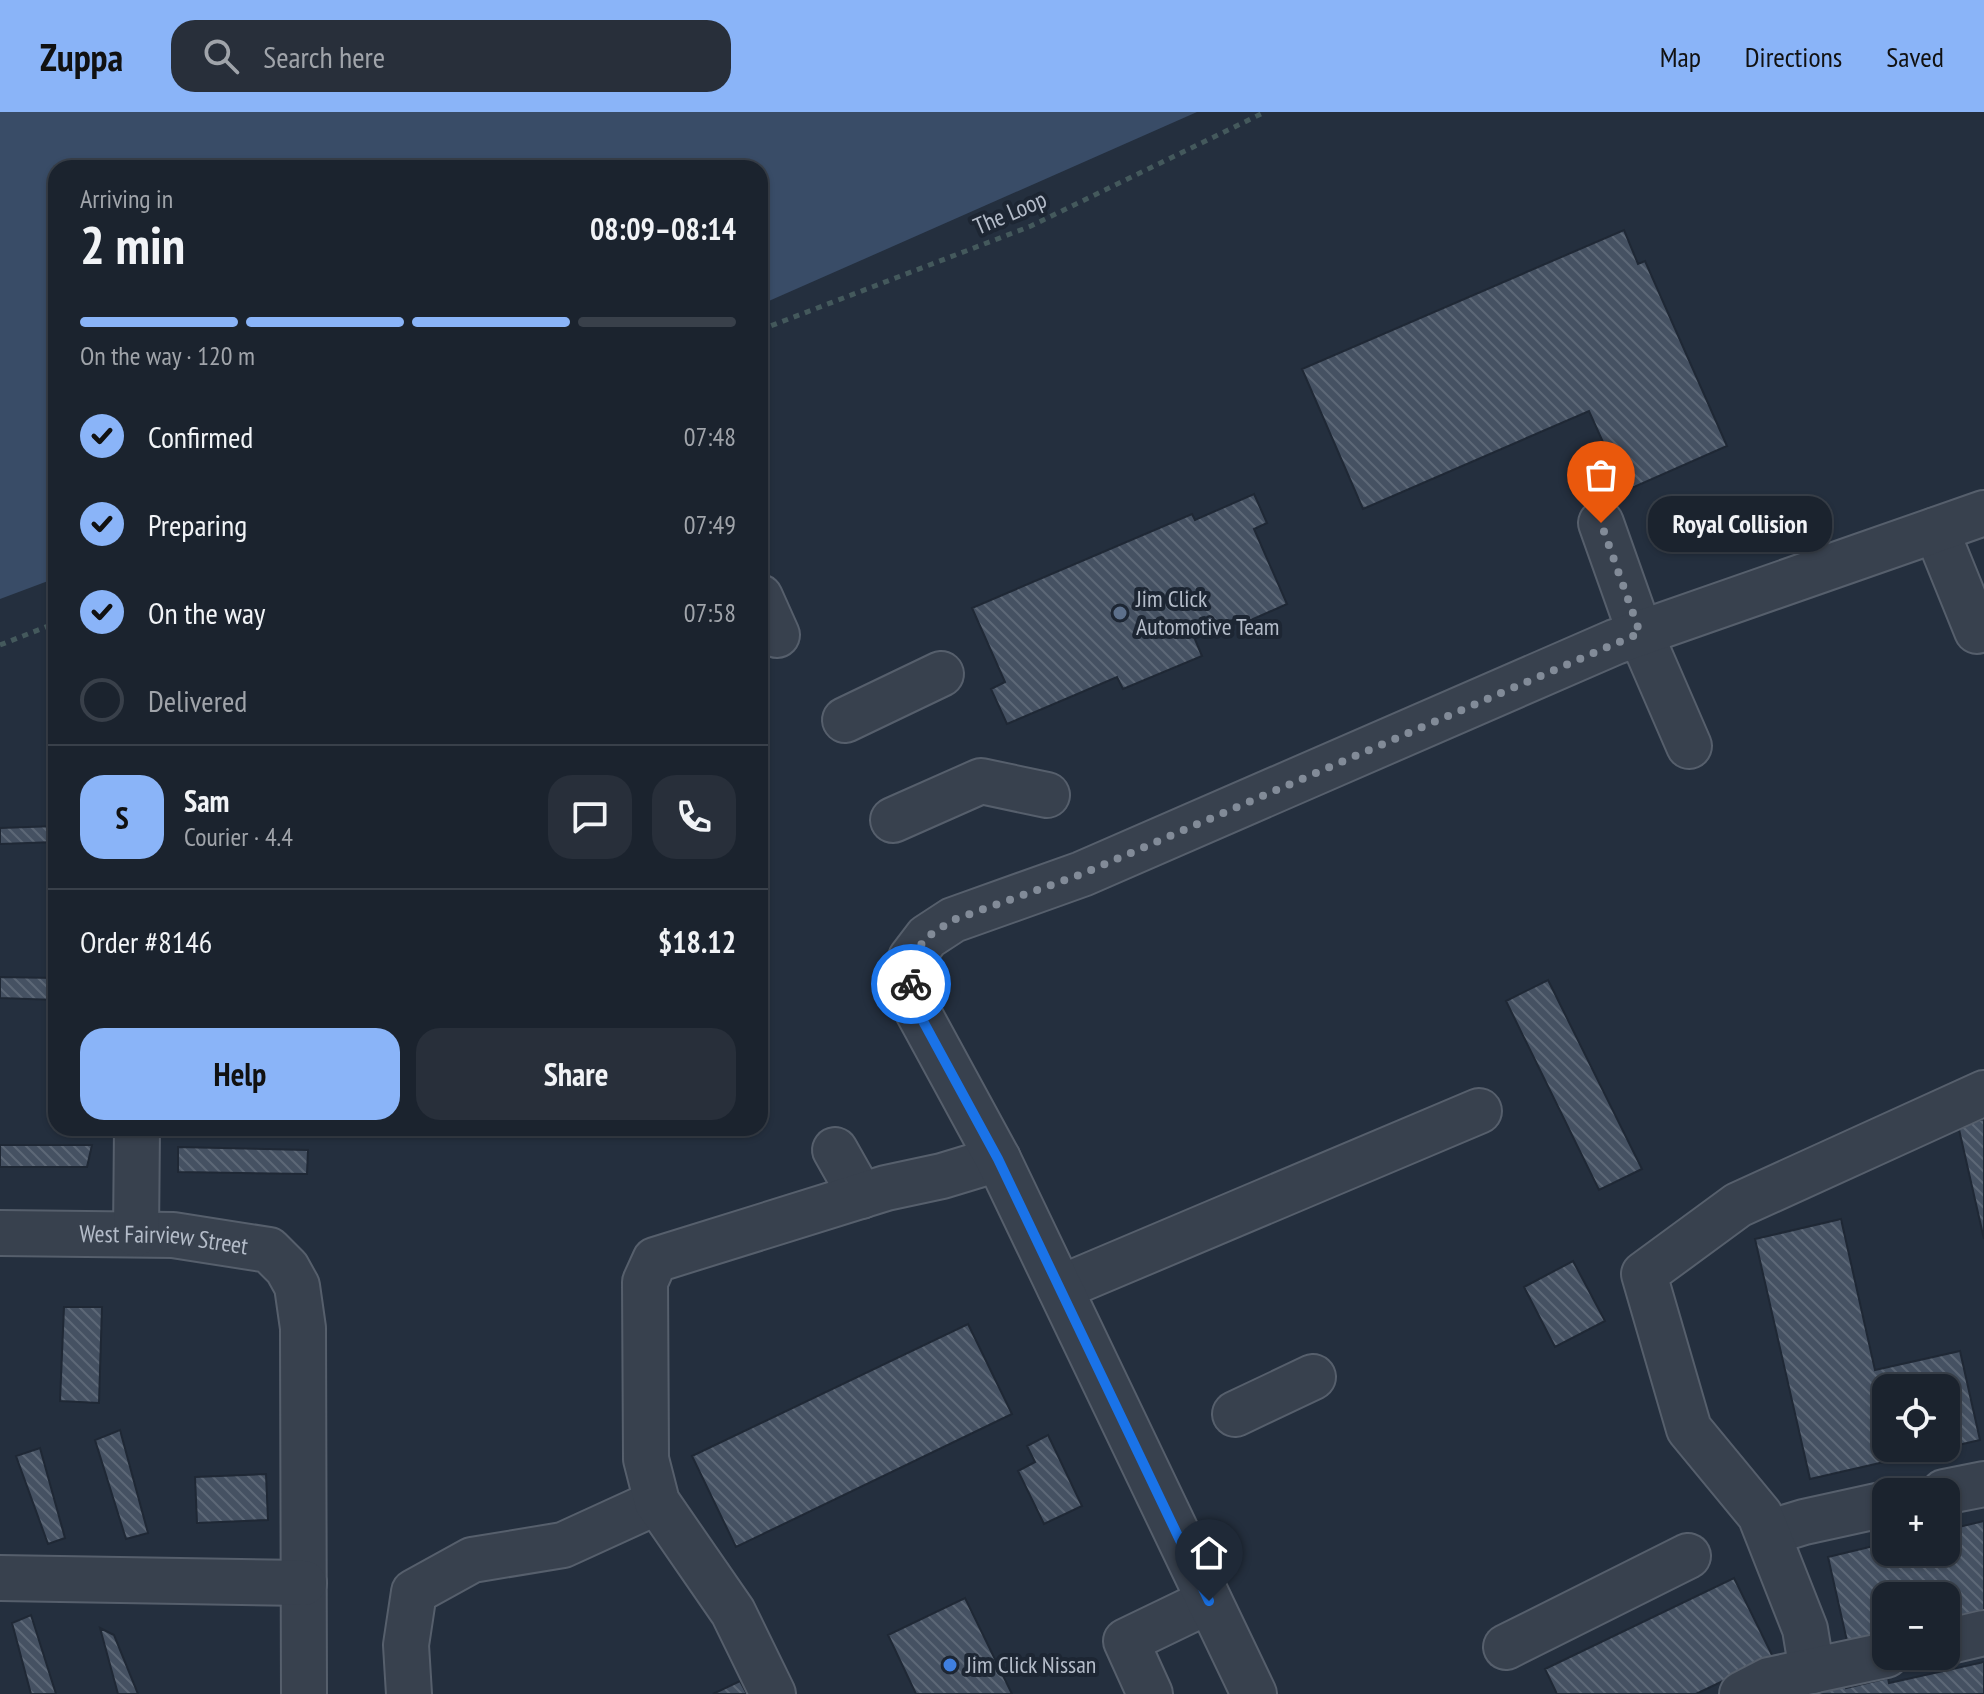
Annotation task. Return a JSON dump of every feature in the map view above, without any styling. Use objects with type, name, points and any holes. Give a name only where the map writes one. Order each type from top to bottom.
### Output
[{"type":"street","points":[[1254,1694],[998,1159],[911,999],[911,958],[927,937],[953,920],[1082,874],[1640,633],[1984,513]]},
{"type":"street","points":[[1601,523],[1640,633],[1689,746]]},
{"type":"street","points":[[1936,530],[1977,631]]},
{"type":"street","points":[[845,720],[941,674]]},
{"type":"street","points":[[893,820],[981,781],[1047,795]]},
{"type":"street","points":[[1812,1671],[1805,1629],[1760,1515],[1689,1429],[1644,1274],[1738,1205],[1984,1093]]},
{"type":"street","points":[[1060,1288],[1479,1111]]},
{"type":"street","points":[[136,1234],[137,1136]]},
{"type":"street","points":[[835,1150],[861,1196]]},
{"type":"street","points":[[773,1694],[733,1612],[657,1502],[646,1459],[645,1282],[655,1260],[886,1188],[942,1176],[998,1159]]},
{"type":"street","name":"West Fairview Street","points":[[0,1233],[173,1235],[269,1250],[287,1268],[297,1286],[303,1328],[304,1694]]},
{"type":"street","points":[[1235,1414],[1313,1377]]},
{"type":"street","points":[[1960,1489],[1984,1484]]},
{"type":"street","points":[[409,1694],[406,1645],[414,1592],[472,1560],[563,1545],[657,1502]]},
{"type":"street","points":[[1768,1533],[1872,1507]]},
{"type":"street","points":[[1506,1647],[1688,1556]]},
{"type":"street","points":[[0,1578],[304,1583]]},
{"type":"street","points":[[1150,1694],[1126,1641],[1209,1601]]},
{"type":"street","points":[[1960,1639],[1984,1633]]},
{"type":"street","points":[[1742,1694],[1769,1680],[1872,1658]]},
{"type":"path","name":"The Loop","points":[[768,327],[1031,226],[1265,112]]},
{"type":"path","points":[[0,645],[48,626]]},
{"type":"water","points":[[0,112],[1197,112],[768,301],[768,160],[48,160],[48,581],[0,599]]},
{"type":"building","points":[[1624,230],[1638,264],[1645,261],[1727,446],[1625,491],[1589,411],[1363,509],[1302,369]]},
{"type":"building","name":"Jim Click Automotive Team","points":[[1254,494],[1267,523],[1254,529],[1287,604],[1242,624],[1239,617],[1194,637],[1202,656],[1123,689],[1117,677],[1007,724],[991,689],[1005,682],[972,608],[1192,514],[1195,520]]},
{"type":"building","points":[[48,826],[48,842],[0,844],[0,828]]},
{"type":"building","points":[[0,977],[48,978],[48,1000],[0,998]]},
{"type":"building","points":[[1548,980],[1642,1169],[1599,1190],[1506,1001]]},
{"type":"building","points":[[1984,1119],[1984,1239],[1958,1125]]},
{"type":"building","points":[[0,1145],[92,1145],[87,1167],[0,1167]]},
{"type":"building","points":[[178,1147],[308,1150],[307,1174],[178,1172]]},
{"type":"building","points":[[1841,1219],[1875,1370],[1960,1351],[1980,1440],[1960,1445],[1960,1374],[1872,1374],[1872,1462],[1884,1462],[1810,1479],[1755,1239]]},
{"type":"building","points":[[1573,1261],[1605,1321],[1555,1347],[1524,1287]]},
{"type":"building","points":[[64,1307],[102,1307],[99,1403],[60,1401]]},
{"type":"building","points":[[968,1324],[1012,1414],[736,1547],[692,1456]]},
{"type":"building","points":[[120,1430],[148,1533],[126,1539],[95,1440]]},
{"type":"building","points":[[1048,1435],[1082,1506],[1044,1524],[1018,1471],[1035,1462],[1027,1446]]},
{"type":"building","points":[[40,1448],[65,1538],[48,1544],[16,1456]]},
{"type":"building","points":[[266,1474],[268,1520],[197,1523],[195,1477]]},
{"type":"building","points":[[1984,1521],[1984,1610],[1960,1616],[1960,1582],[1872,1582],[1872,1636],[1847,1641],[1828,1557],[1872,1546],[1872,1566],[1960,1566],[1960,1527]]},
{"type":"building","points":[[1734,1578],[1773,1657],[1696,1694],[1557,1694],[1545,1669]]},
{"type":"building","name":"Jim Click Nissan","points":[[965,1598],[1012,1694],[916,1694],[888,1635]]},
{"type":"building","points":[[31,1615],[56,1694],[31,1694],[12,1623]]},
{"type":"building","points":[[100,1628],[114,1635],[138,1694],[118,1694]]},
{"type":"building","points":[[1984,1662],[1984,1694],[1787,1694],[1845,1681],[1846,1688],[1888,1678],[1889,1683],[1960,1670],[1960,1667]]},
{"type":"building","points":[[740,1681],[747,1694],[713,1694]]},
{"type":"way so far","points":[[911,984],[911,958],[927,937],[953,920],[1082,874],[1640,633],[1601,523]]},
{"type":"place","name":"Royal Collision","points":[[1601,523]]},
{"type":"place","name":"Jim Click Automotive Team","points":[[1120,613]]},
{"type":"place","name":"Jim Click Nissan","points":[[950,1665]]},
{"type":"route","points":[[911,984],[911,999],[998,1159],[1209,1601]]}]
